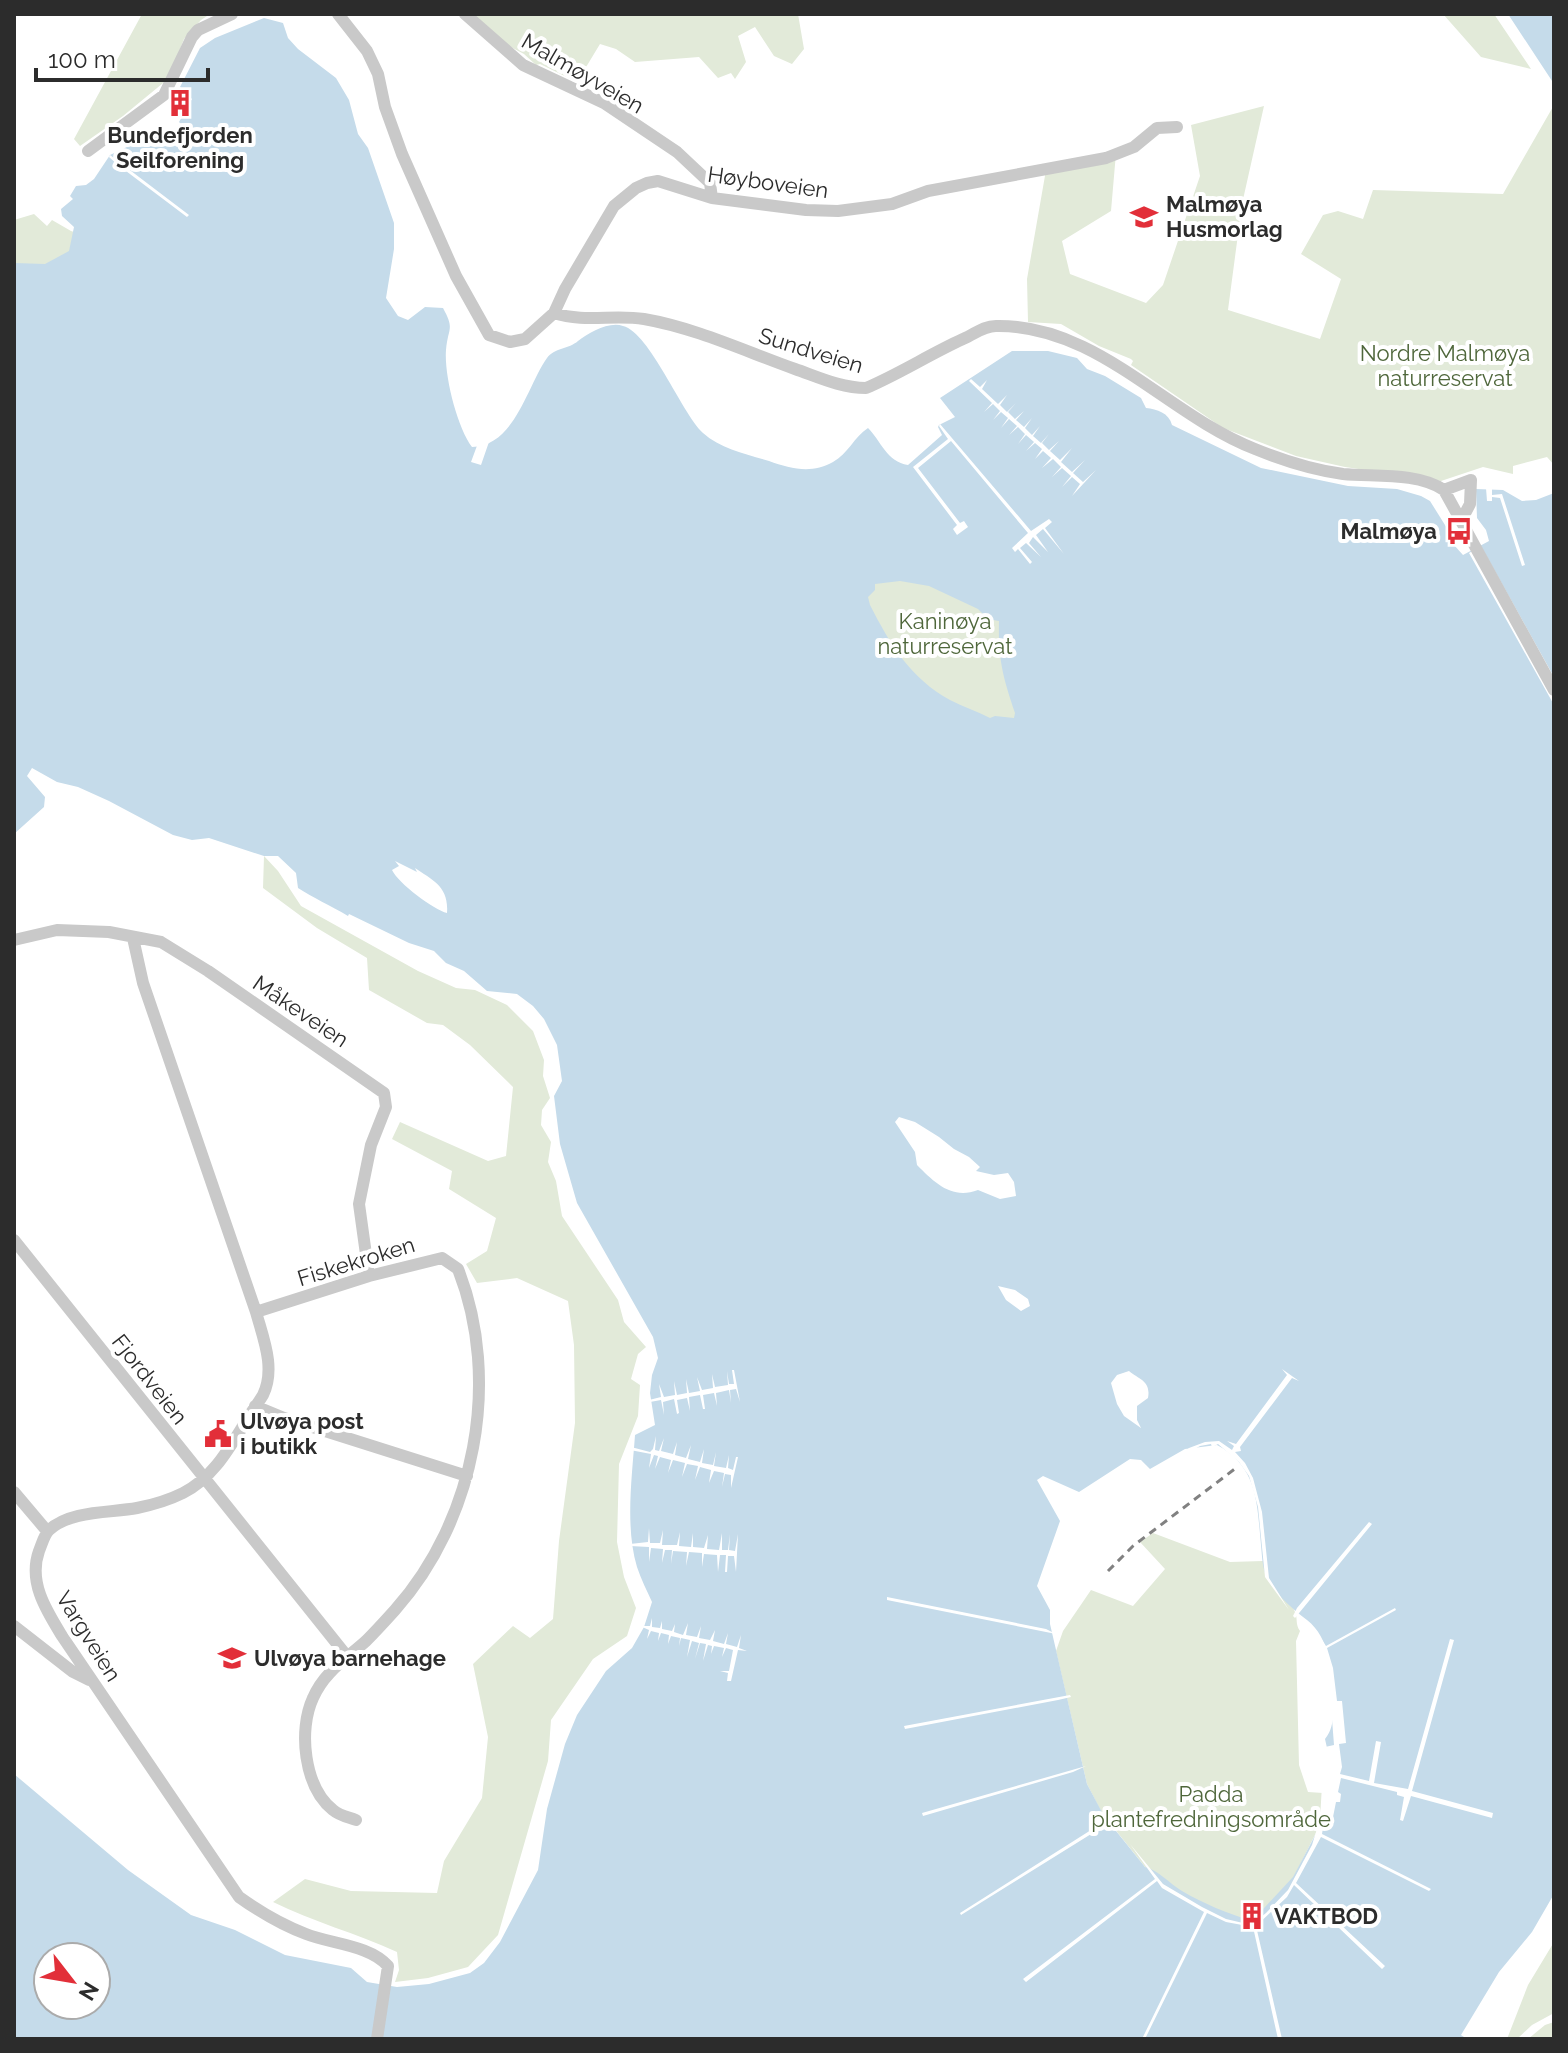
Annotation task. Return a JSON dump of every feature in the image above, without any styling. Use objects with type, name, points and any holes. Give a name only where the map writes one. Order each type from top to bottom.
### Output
[{"type":"street","points":[[88,151],[164,95],[198,30],[232,14]]},
{"type":"street","points":[[338,14],[373,62],[397,143],[456,276],[489,335],[510,342],[525,339],[554,313]]},
{"type":"street","name":"Malmøyveien","points":[[465,14],[523,65],[604,103],[677,152],[710,183],[712,198]]},
{"type":"street","name":"Høyboveien","points":[[554,313],[614,206],[636,188],[658,181],[712,198],[806,210],[879,207],[958,185],[1106,158],[1134,147],[1157,128],[1177,127]]},
{"type":"street","name":"Sundveien","points":[[554,313],[580,320],[611,317],[669,325],[853,388],[866,388],[982,328],[1026,327],[1069,341],[1107,360],[1211,429],[1255,449],[1328,471],[1404,478],[1437,485],[1444,490],[1471,480],[1470,504],[1461,521]]},
{"type":"street","points":[[1444,490],[1554,690]]},
{"type":"street","name":"Måkeveien","points":[[14,940],[57,930],[109,932],[161,942],[384,1093],[386,1107],[371,1145],[359,1204],[369,1276]]},
{"type":"street","points":[[14,1492],[47,1531],[77,1517],[139,1508],[184,1492],[204,1479],[231,1445],[268,1382],[269,1368],[256,1312],[143,983],[133,938]]},
{"type":"street","name":"Fjordveien","points":[[14,1240],[346,1655]]},
{"type":"street","name":"Fiskekroken","points":[[256,1312],[369,1276],[442,1258],[458,1269],[473,1320],[479,1375],[478,1416],[467,1476],[442,1538],[420,1576],[388,1617],[346,1655],[318,1687],[311,1700],[306,1727],[310,1769],[322,1798],[340,1815],[356,1820]]},
{"type":"street","points":[[255,1406],[467,1476]]},
{"type":"street","name":"Vargveien","points":[[47,1531],[35,1569],[40,1594],[52,1620],[239,1897],[282,1924],[381,1959],[388,1966],[377,2039]]},
{"type":"street","points":[[14,1626],[73,1672],[91,1682]]},
{"type":"green space","points":[[142,14],[210,14],[184,39],[168,79],[80,146],[74,139]]},
{"type":"green space","points":[[471,14],[798,14],[804,49],[792,64],[774,56],[755,27],[738,36],[746,62],[735,79],[731,73],[718,78],[699,57],[635,62],[616,49],[600,44],[577,82],[540,64],[536,65],[524,54],[503,43]]},
{"type":"green space","points":[[1443,14],[1494,14],[1531,69],[1481,57]]},
{"type":"green space","name":"Nordre Malmøya naturreservat","points":[[1554,105],[1554,465],[1547,457],[1513,466],[1513,474],[1483,467],[1441,481],[1345,467],[1296,456],[1223,428],[1131,365],[1131,359],[1099,346],[1061,324],[1028,322],[1027,279],[1046,170],[1116,153],[1111,211],[1062,241],[1070,274],[1146,303],[1163,285],[1200,176],[1191,125],[1264,106],[1242,204],[1228,310],[1320,339],[1341,279],[1301,254],[1323,215],[1338,211],[1363,219],[1373,190],[1503,194]]},
{"type":"green space","points":[[34,214],[47,226],[52,220],[71,231],[157,259],[14,349],[14,220]]},
{"type":"green space","name":"Kaninøya naturreservat","points":[[894,495],[1095,723],[885,758],[845,503]]},
{"type":"green space","points":[[264,856],[301,906],[418,971],[456,988],[475,990],[507,1005],[533,1031],[544,1060],[543,1076],[550,1098],[542,1110],[541,1125],[551,1142],[548,1162],[556,1181],[562,1216],[618,1300],[624,1322],[646,1347],[638,1354],[631,1379],[640,1385],[638,1416],[619,1464],[617,1542],[624,1577],[636,1608],[627,1636],[593,1659],[551,1720],[548,1761],[498,1935],[468,1967],[428,1978],[395,1982],[399,1970],[397,1952],[273,1902],[305,1879],[351,1891],[437,1893],[444,1861],[482,1798],[488,1737],[473,1664],[513,1626],[530,1638],[553,1619],[559,1541],[575,1423],[574,1345],[568,1301],[517,1278],[477,1283],[466,1264],[487,1251],[496,1218],[449,1189],[452,1171],[392,1139],[400,1122],[488,1161],[506,1156],[513,1087],[470,1045],[443,1025],[427,1023],[369,990],[367,958],[317,928],[263,888]]},
{"type":"green space","name":"Padda plantefredningsområde","points":[[1153,1533],[1230,1562],[1263,1561],[1269,1576],[1288,1599],[1296,1615],[1300,1631],[1296,1641],[1299,1765],[1308,1792],[1323,1793],[1318,1829],[1287,1890],[1253,1922],[1198,1908],[1145,1867],[1102,1813],[1087,1784],[1056,1651],[1063,1631],[1091,1590],[1133,1606],[1165,1569],[1140,1542]]},
{"type":"green space","points":[[1554,1942],[1554,2013],[1532,2025],[1517,2039],[1507,2039],[1528,1985]]},
{"type":"green space","points":[[1554,2022],[1554,2039],[1528,2039],[1545,2025]]},
{"type":"water","points":[[1508,14],[1554,14],[1554,84]]},
{"type":"water","points":[[264,18],[283,23],[288,38],[298,49],[336,78],[349,100],[358,134],[368,148],[394,223],[394,249],[386,298],[398,316],[408,320],[425,307],[443,308],[450,325],[446,350],[449,386],[461,427],[472,447],[487,444],[509,426],[550,355],[599,329],[617,325],[633,332],[644,343],[703,433],[734,450],[793,468],[817,468],[833,462],[868,428],[895,460],[908,465],[942,435],[939,425],[955,417],[940,398],[1012,351],[1048,351],[1077,358],[1087,369],[1141,398],[1146,408],[1165,415],[1172,425],[1261,468],[1348,486],[1397,489],[1421,496],[1430,501],[1454,545],[1463,555],[1489,541],[1486,530],[1477,518],[1476,489],[1503,490],[1522,501],[1536,500],[1554,493],[1554,1894],[1532,1932],[1499,1972],[1461,2035],[1467,2039],[14,2039],[14,1774],[128,1870],[191,1915],[235,1930],[285,1955],[351,1968],[367,1982],[397,1987],[429,1984],[470,1973],[484,1963],[500,1942],[538,1870],[547,1809],[565,1744],[577,1715],[606,1671],[632,1648],[644,1627],[652,1602],[633,1552],[630,1502],[635,1435],[655,1425],[650,1393],[658,1358],[653,1337],[577,1203],[560,1144],[554,1096],[562,1081],[557,1045],[544,1019],[517,994],[487,991],[434,951],[348,916],[304,892],[298,888],[296,873],[278,856],[264,856],[209,838],[192,840],[173,835],[109,801],[78,787],[57,782],[32,768],[27,776],[45,797],[44,807],[14,834],[14,263],[45,264],[69,251],[74,227],[62,216],[61,209],[73,199],[70,196],[76,186],[86,185],[94,179],[110,155],[150,136],[162,137],[175,128],[178,130],[192,99],[180,87],[200,48],[215,38]],"holes":[[[900,581],[929,586],[978,609],[988,619],[999,621],[1000,658],[1014,718],[990,718],[950,700],[923,681],[902,659],[885,633],[868,597],[875,590],[875,584]],[[395,861],[417,872],[415,868],[433,880],[445,896],[447,913],[401,882],[392,870],[399,866]],[[899,1117],[915,1122],[969,1157],[980,1167],[976,1171],[994,1175],[1008,1173],[1014,1182],[1016,1196],[1000,1199],[978,1190],[960,1193],[944,1188],[917,1165],[915,1152],[895,1122]],[[998,1286],[1015,1290],[1028,1299],[1030,1306],[1021,1311],[1006,1300]],[[1129,1371],[1148,1388],[1148,1398],[1137,1406],[1137,1420],[1141,1428],[1124,1416],[1117,1404],[1111,1383],[1117,1375]],[[1217,1445],[1241,1464],[1256,1501],[1266,1575],[1284,1600],[1321,1636],[1331,1677],[1333,1715],[1325,1739],[1331,1766],[1320,1826],[1293,1877],[1252,1921],[1199,1900],[1145,1867],[1104,1816],[1087,1784],[1050,1624],[1050,1610],[1037,1586],[1060,1521],[1037,1480],[1043,1476],[1079,1492],[1130,1459],[1141,1460],[1150,1469],[1185,1449]]]},
{"type":"pier","points":[[110,155],[189,215],[187,217],[118,165]]},
{"type":"pier","points":[[971,379],[980,387],[987,380],[982,389],[998,404],[1007,395],[1000,405],[1007,412],[1016,403],[1008,412],[1015,419],[1024,411],[1016,420],[1024,427],[1032,418],[1025,428],[1032,435],[1040,426],[1033,436],[1041,443],[1049,434],[1042,443],[1049,450],[1059,441],[1050,451],[1060,460],[1072,448],[1061,462],[1072,472],[1085,460],[1073,473],[1083,482],[1096,470],[1072,496],[1080,484],[1072,477],[1062,487],[1071,476],[1062,468],[1052,477],[1061,467],[1053,459],[1042,468],[1051,458],[1043,451],[1035,459],[1042,449],[1035,443],[1026,451],[1034,442],[1026,435],[1018,444],[1025,434],[1018,427],[1009,435],[1017,426],[1009,419],[1001,428],[1008,418],[1001,412],[993,420],[1000,411],[993,404],[984,412],[992,403],[969,381]]},
{"type":"pier","points":[[940,424],[1031,531],[1049,519],[1052,522],[1045,528],[1064,554],[1043,529],[1036,535],[1048,552],[1033,537],[1029,543],[1041,557],[1026,543],[1020,548],[1032,562],[1030,564],[1018,549],[1015,552],[1012,548],[1028,533],[951,441],[918,468],[960,523],[964,521],[968,527],[957,535],[953,529],[957,525],[913,467],[948,439]]},
{"type":"pier","points":[[490,439],[481,465],[471,462],[478,443]]},
{"type":"pier","points":[[1486,488],[1492,488],[1492,495],[1502,494],[1525,565],[1522,566],[1500,498],[1492,497],[1492,501],[1487,501]]},
{"type":"pier","points":[[1481,546],[1554,677],[1554,705],[1469,553]]},
{"type":"pier","points":[[1282,1369],[1299,1381],[1292,1378],[1240,1447],[1241,1451],[1235,1452],[1253,1478],[1262,1512],[1269,1578],[1289,1610],[1265,1577],[1258,1507],[1249,1476],[1239,1462],[1218,1444],[1200,1446],[1177,1459],[1189,1448],[1205,1442],[1219,1441],[1232,1450],[1234,1446],[1227,1441],[1236,1444],[1287,1375]]},
{"type":"pier","points":[[732,1370],[740,1402],[736,1389],[730,1390],[731,1403],[729,1390],[716,1393],[717,1406],[714,1393],[703,1395],[705,1409],[700,1395],[689,1397],[690,1411],[687,1398],[677,1400],[677,1414],[674,1399],[663,1402],[664,1415],[661,1400],[649,1400],[661,1397],[659,1384],[664,1397],[675,1395],[674,1381],[677,1395],[687,1393],[686,1379],[689,1393],[700,1391],[697,1377],[702,1390],[713,1388],[712,1374],[715,1387],[728,1385],[727,1371],[729,1384],[734,1384]]},
{"type":"pier","points":[[656,1436],[655,1450],[659,1451],[664,1438],[661,1451],[673,1454],[677,1442],[675,1455],[686,1458],[691,1445],[688,1459],[700,1462],[704,1449],[702,1463],[713,1465],[716,1452],[714,1466],[726,1468],[729,1455],[728,1468],[733,1470],[738,1457],[731,1488],[731,1475],[725,1474],[722,1487],[724,1473],[714,1471],[709,1483],[711,1470],[700,1467],[695,1480],[698,1466],[687,1464],[682,1477],[685,1463],[673,1460],[668,1473],[671,1460],[660,1457],[655,1469],[658,1456],[654,1455],[649,1468],[651,1454],[630,1450],[631,1447],[650,1452]]},
{"type":"pier","points":[[1369,1522],[1372,1524],[1295,1618],[1297,1608]]},
{"type":"pier","points":[[649,1528],[650,1543],[660,1543],[663,1530],[662,1545],[677,1545],[680,1532],[679,1546],[691,1547],[693,1533],[693,1547],[704,1548],[708,1535],[707,1549],[719,1550],[722,1533],[722,1550],[728,1550],[730,1534],[729,1550],[735,1551],[738,1534],[736,1572],[734,1556],[728,1556],[725,1572],[726,1555],[720,1555],[718,1572],[717,1555],[704,1554],[702,1567],[702,1553],[689,1552],[686,1566],[687,1552],[673,1551],[671,1564],[672,1550],[665,1550],[662,1563],[663,1549],[651,1548],[649,1562],[649,1547],[630,1544],[648,1542]]},
{"type":"pier","points":[[887,1597],[1046,1629],[1056,1634],[887,1600]]},
{"type":"pier","points":[[1395,1608],[1327,1648],[1337,1701],[1342,1701],[1346,1743],[1339,1744],[1340,1774],[1369,1781],[1376,1741],[1381,1742],[1374,1783],[1408,1789],[1450,1639],[1454,1640],[1412,1791],[1493,1813],[1492,1818],[1411,1796],[1403,1821],[1400,1820],[1404,1797],[1397,1795],[1397,1792],[1341,1778],[1338,1792],[1341,1794],[1340,1802],[1336,1802],[1333,1817],[1325,1815],[1322,1834],[1431,1889],[1429,1891],[1321,1837],[1296,1883],[1385,1966],[1382,1969],[1294,1885],[1287,1897],[1256,1926],[1282,2039],[1278,2039],[1253,1927],[1226,1922],[1207,1913],[1145,2039],[1142,2039],[1204,1912],[1162,1888],[1157,1881],[1026,1982],[1023,1979],[1155,1879],[1130,1844],[1163,1884],[1202,1907],[1226,1919],[1243,1923],[1256,1921],[1266,1913],[1288,1890],[1312,1845],[1320,1819],[1322,1785],[1327,1772],[1325,1747],[1334,1745],[1328,1667],[1320,1642],[1309,1628],[1317,1632],[1326,1646]]},
{"type":"pier","points":[[652,1618],[652,1627],[660,1628],[662,1621],[662,1629],[672,1631],[675,1624],[674,1632],[683,1635],[688,1623],[686,1635],[697,1637],[701,1626],[699,1638],[710,1640],[715,1630],[713,1641],[724,1644],[728,1633],[726,1644],[737,1647],[741,1635],[739,1648],[747,1651],[738,1650],[731,1681],[727,1681],[728,1673],[720,1671],[729,1671],[733,1650],[726,1648],[722,1657],[724,1648],[714,1646],[711,1654],[712,1646],[708,1645],[703,1661],[706,1644],[700,1643],[695,1659],[699,1643],[692,1641],[687,1657],[690,1640],[681,1638],[679,1646],[680,1638],[671,1636],[668,1644],[669,1635],[661,1633],[658,1641],[659,1633],[651,1631],[647,1639],[649,1630],[640,1626],[650,1626]]},
{"type":"pier","points":[[1070,1695],[1058,1700],[905,1729],[904,1726]]},
{"type":"pier","points":[[1086,1766],[923,1816],[922,1813]]},
{"type":"pier","points":[[1110,1818],[1112,1821],[961,1915],[960,1913]]},
{"type":"railway","points":[[1108,1571],[1133,1546],[1236,1468]]},
{"type":"place","name":"Bundefjorden Seilforening","points":[[180,103]]},
{"type":"place","name":"Malmøya Husmorlag","points":[[1144,217]]},
{"type":"place","name":"Malmøya","points":[[1459,531]]},
{"type":"place","name":"Ulvøya post i butikk","points":[[218,1434]]},
{"type":"place","name":"Ulvøya barnehage","points":[[232,1658]]},
{"type":"place","name":"VAKTBOD","points":[[1252,1916]]}]
